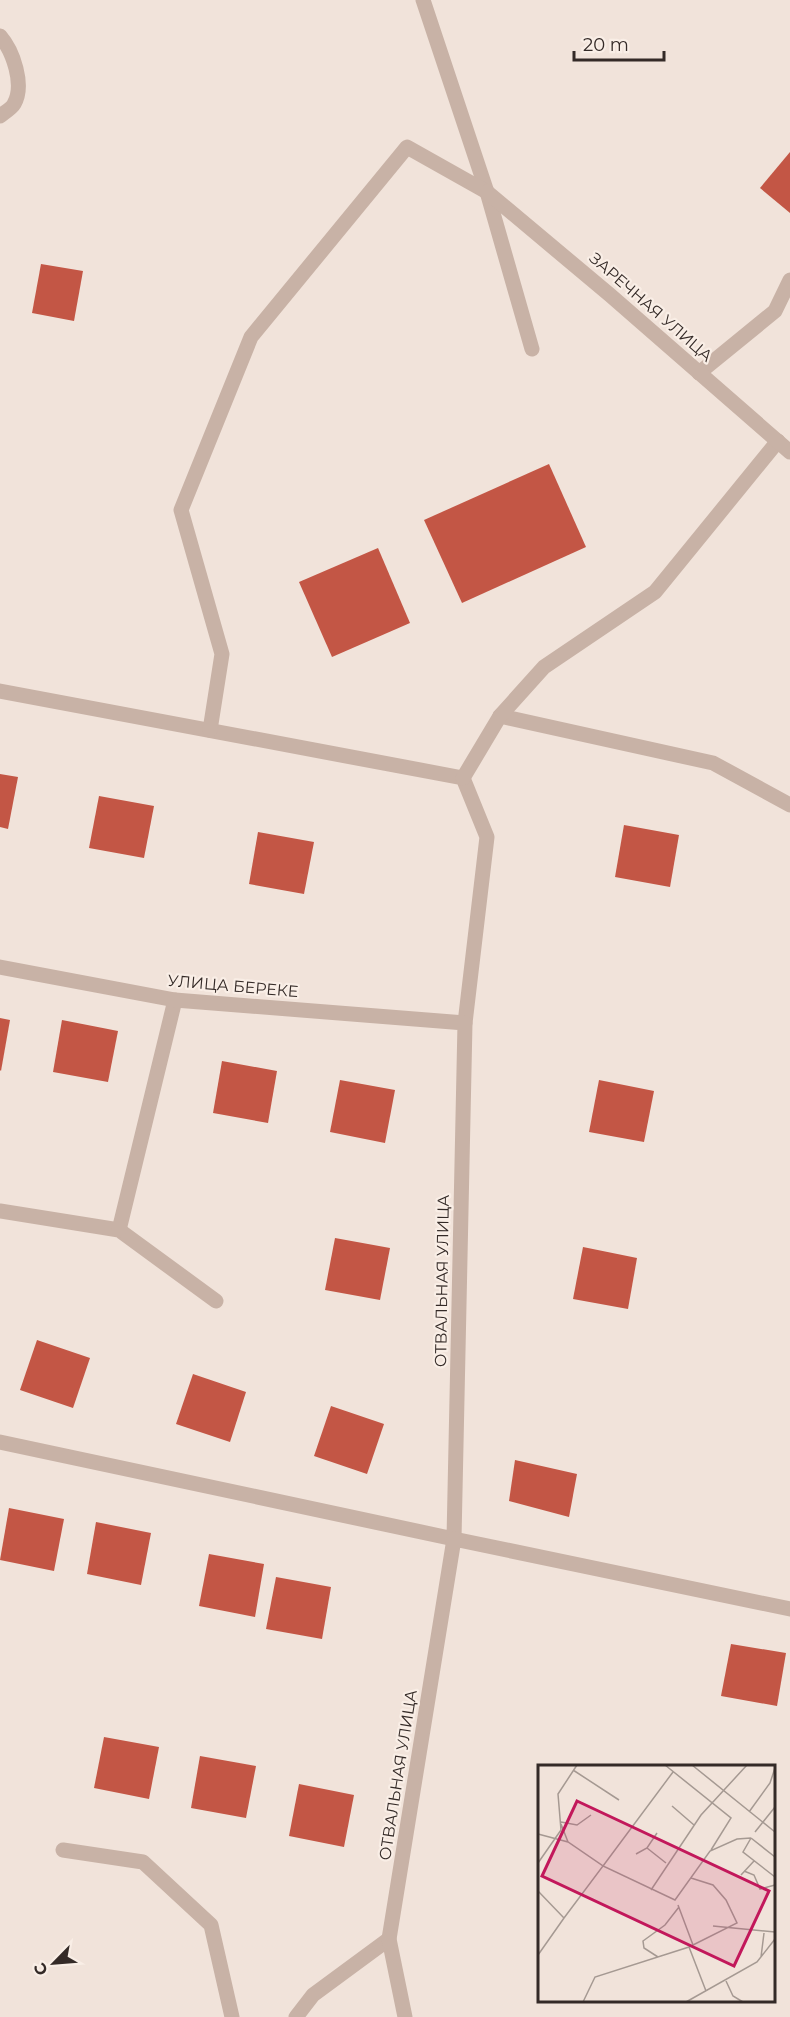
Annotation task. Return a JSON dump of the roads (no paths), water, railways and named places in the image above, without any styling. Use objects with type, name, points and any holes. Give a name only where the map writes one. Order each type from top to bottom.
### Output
[{"type":"street","points":[[423,0],[487,192],[532,349]]},
{"type":"street","points":[[0,36],[5,42],[20,85],[14,104],[0,117]]},
{"type":"street","name":"ЗАРЕЧНАЯ УЛИЦА","points":[[210,730],[222,654],[181,510],[251,337],[407,147],[487,192],[790,452]]},
{"type":"street","points":[[699,373],[775,311],[790,280]]},
{"type":"street","points":[[0,691],[463,778],[500,716],[544,667],[655,592],[778,441]]},
{"type":"street","points":[[500,716],[713,763],[790,805]]},
{"type":"street","name":"ОТВАЛЬНАЯ УЛИЦА","points":[[405,2017],[389,1939],[454,1539],[465,1023],[487,837],[463,778]]},
{"type":"street","name":"УЛИЦА БЕРЕКЕ","points":[[0,967],[176,1000],[465,1023]]},
{"type":"street","points":[[120,1230],[176,1000]]},
{"type":"street","points":[[0,1211],[120,1230],[216,1301]]},
{"type":"street","points":[[0,1442],[790,1609]]},
{"type":"street","points":[[63,1850],[143,1862],[211,1925],[232,2017]]},
{"type":"street","points":[[296,2017],[313,1995],[389,1939]]}]
